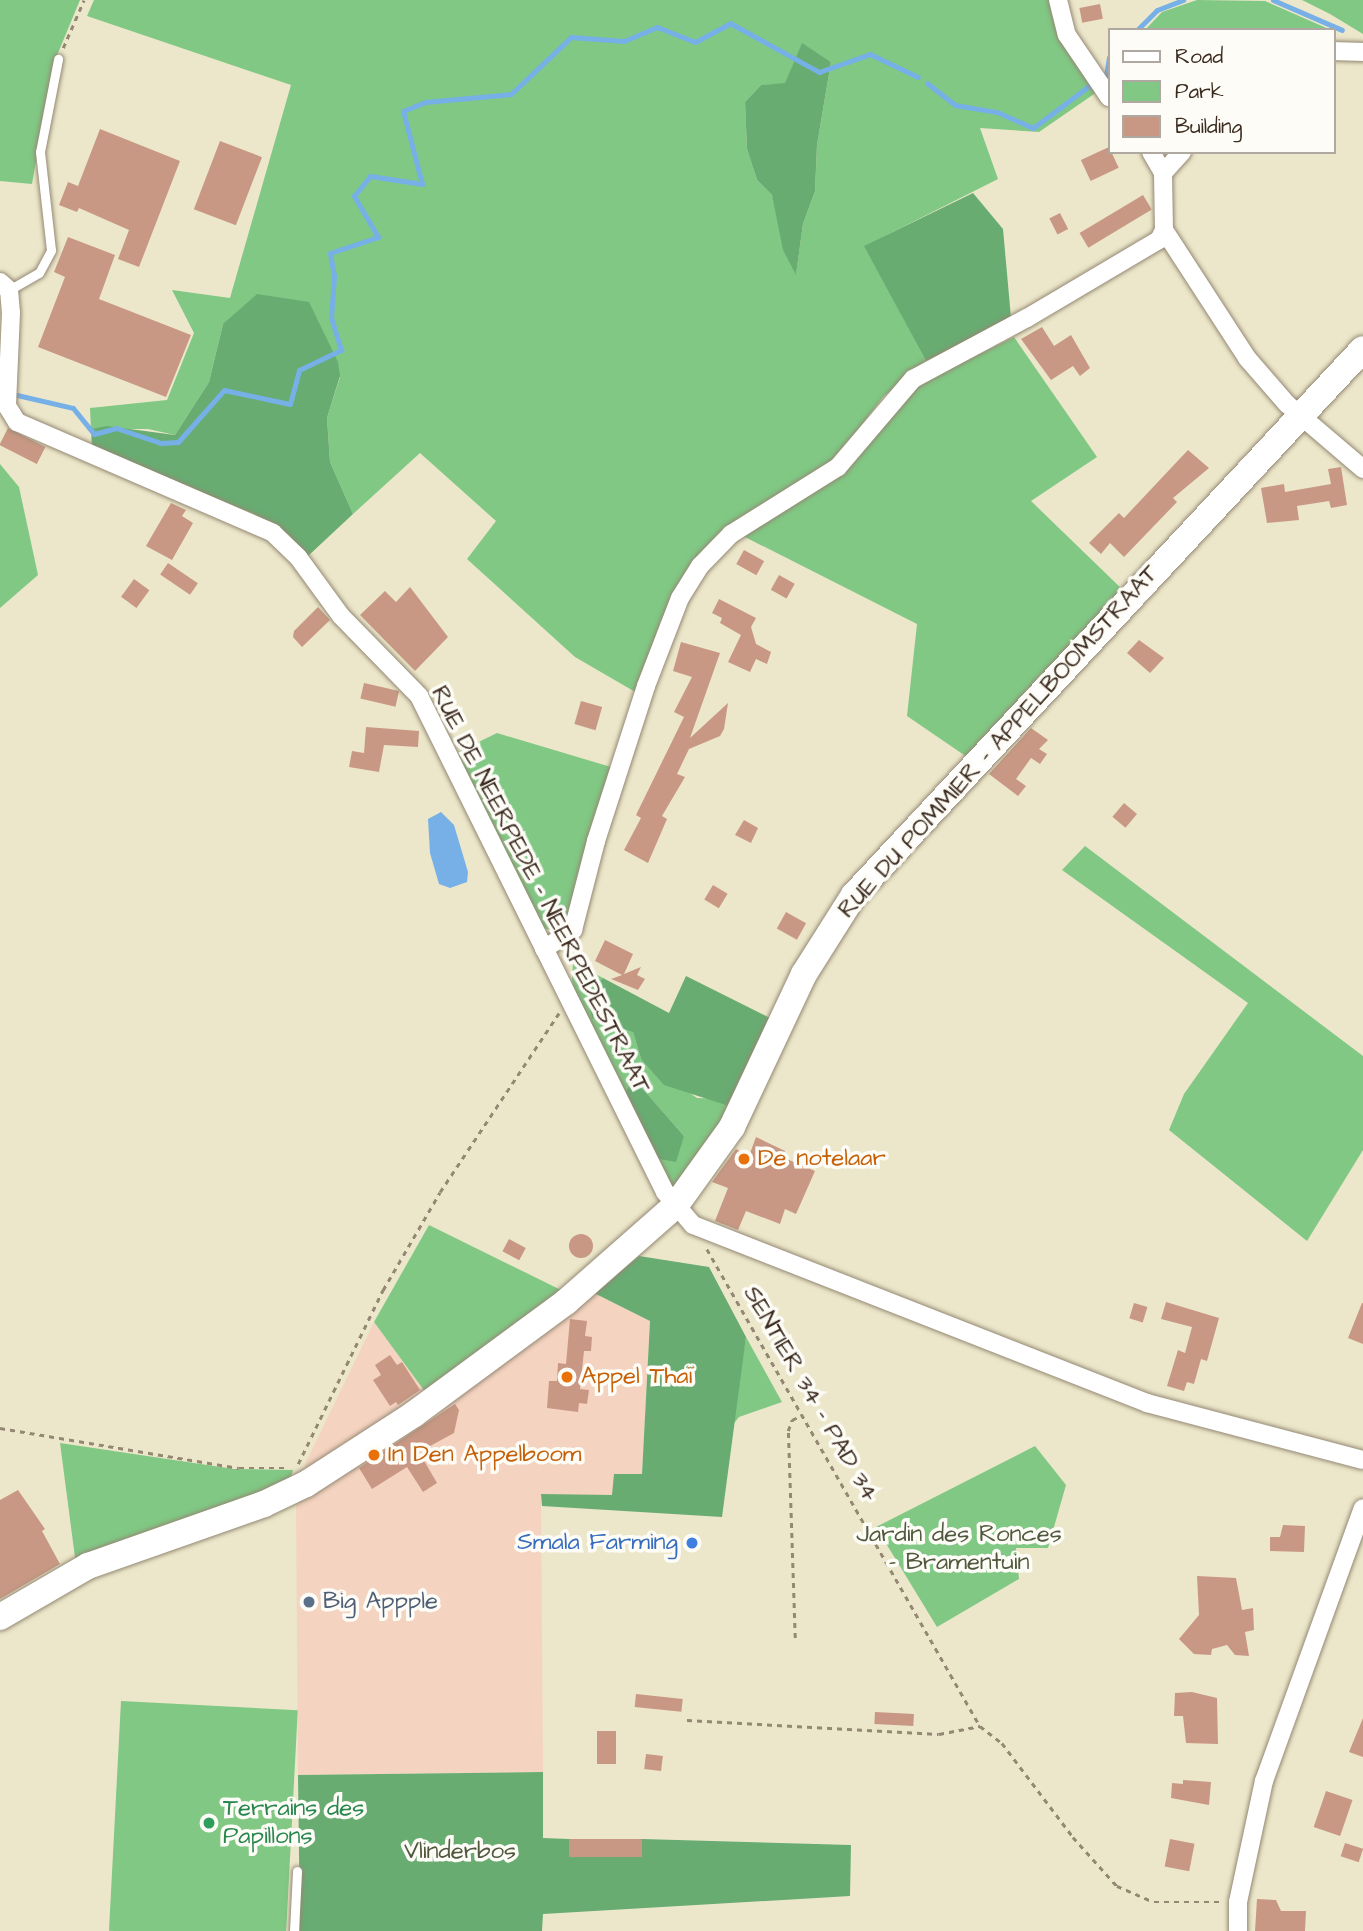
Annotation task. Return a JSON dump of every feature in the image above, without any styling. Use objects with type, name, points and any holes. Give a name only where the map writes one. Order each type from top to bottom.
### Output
[{"type":"street","points":[[1058,0],[1067,35],[1108,96]]},
{"type":"street","points":[[1335,51],[1363,52]]},
{"type":"street","points":[[544,949],[573,930],[646,686],[680,598],[700,566],[731,534],[774,503],[838,467],[913,379],[1051,304],[1159,240],[1164,230],[1163,173],[1152,154]]},
{"type":"street","points":[[1163,173],[1180,154]]},
{"type":"street","points":[[1164,230],[1247,358],[1300,416],[1363,468]]},
{"type":"street","name":"RUE DE NEERPEDE - NEERPEDESTRAAT","points":[[4,286],[6,407],[17,422],[258,526],[288,544],[341,616],[419,696],[665,1192],[685,1215]]},
{"type":"street","name":"RUE DU POMMIER - APPELBOOMSTRAAT","points":[[0,1617],[88,1566],[264,1504],[306,1484],[414,1414],[685,1215],[732,1127],[804,974],[854,895],[1363,349]]},
{"type":"street","points":[[685,1215],[1147,1404],[1363,1460]]},
{"type":"street","points":[[1238,1931],[1238,1902],[1264,1781],[1363,1508]]},
{"type":"lane","points":[[4,286],[39,273],[51,250],[40,152],[58,59]]},
{"type":"lane","points":[[294,1931],[297,1871]]},
{"type":"path","points":[[58,59],[84,0]]},
{"type":"path","points":[[0,1427],[239,1468],[296,1468],[383,1290],[440,1192],[569,999]]},
{"type":"path","name":"SENTIER 34 - PAD 34","points":[[685,1215],[980,1726],[1002,1742],[1073,1837],[1118,1886],[1154,1902],[1238,1902]]},
{"type":"path","points":[[795,1638],[788,1431],[792,1420],[802,1415]]},
{"type":"path","points":[[687,1720],[939,1734],[980,1726]]},
{"type":"shaded area","points":[[594,1293],[650,1320],[642,1475],[612,1495],[541,1495],[543,1772],[298,1775],[296,1498],[310,1488],[305,1464],[374,1322],[426,1393]]},
{"type":"green space","points":[[0,0],[80,0],[53,65],[32,184],[0,181]]},
{"type":"green space","points":[[94,0],[1050,0],[1061,41],[1097,92],[1039,132],[980,128],[998,179],[865,246],[926,361],[883,397],[835,460],[691,565],[660,623],[637,693],[575,657],[467,559],[496,521],[420,453],[353,514],[330,462],[327,418],[340,377],[223,324],[209,382],[175,435],[148,429],[91,429],[90,408],[167,400],[194,333],[172,290],[230,298],[291,85],[87,16]],"holes":[[[802,44],[831,62],[817,145],[815,191],[803,224],[796,274],[772,195],[757,180],[747,149],[745,102],[761,85],[785,84]]]},
{"type":"green space","points":[[1197,0],[1265,1],[1326,28],[1147,28],[1162,12]]},
{"type":"green space","points":[[1302,0],[1363,0],[1363,34],[1330,14]]},
{"type":"green space","points":[[802,43],[831,62],[817,145],[815,191],[803,224],[796,275],[783,250],[772,195],[757,180],[747,149],[745,102],[761,85],[785,83]]},
{"type":"green space","points":[[973,193],[1003,229],[1011,318],[926,361],[864,246]]},
{"type":"green space","points":[[257,294],[309,302],[338,362],[340,376],[327,418],[330,462],[353,514],[308,556],[254,514],[92,447],[91,429],[107,426],[175,435],[209,382],[223,324]]},
{"type":"green space","points":[[1014,337],[1097,457],[1031,501],[1124,591],[967,757],[907,716],[917,624],[741,535],[810,489],[925,381]]},
{"type":"green space","points":[[0,464],[19,487],[38,575],[0,608]]},
{"type":"green space","points":[[497,733],[611,767],[572,914],[562,932],[541,928],[454,754]]},
{"type":"green space","points":[[1085,846],[1363,1056],[1363,1150],[1307,1241],[1169,1130],[1184,1094],[1248,1003],[1062,870]]},
{"type":"green space","points":[[573,962],[603,978],[587,992],[633,1032],[641,1059],[697,1098],[719,1099],[732,1107],[683,1185],[671,1187],[654,1158],[684,1136],[643,1089],[631,1083],[623,1097],[578,1009],[572,980]]},
{"type":"green space","points":[[686,976],[774,1020],[732,1107],[664,1085],[641,1059],[633,1032],[592,1018],[587,992],[603,978],[669,1013]]},
{"type":"green space","points":[[631,1082],[643,1089],[684,1136],[676,1162],[654,1158],[623,1097]]},
{"type":"green space","points":[[429,1225],[563,1291],[426,1393],[374,1322]]},
{"type":"green space","points":[[639,1256],[709,1267],[746,1337],[722,1517],[542,1506],[541,1494],[612,1495],[614,1474],[642,1474],[650,1321],[594,1293]]},
{"type":"green space","points":[[746,1337],[782,1402],[739,1417],[731,1427]]},
{"type":"green space","points":[[60,1443],[234,1469],[293,1470],[288,1489],[76,1565]]},
{"type":"green space","name":"Jardin des Ronces - Bramentuin","points":[[1035,1446],[1066,1485],[1048,1548],[1016,1548],[1019,1579],[937,1627],[876,1527]]},
{"type":"green space","name":"Terrains des Papillons","points":[[121,1701],[298,1710],[286,1931],[109,1931]]},
{"type":"green space","name":"Vlinderbos","points":[[543,1772],[543,1838],[569,1839],[570,1857],[642,1857],[642,1839],[851,1845],[850,1896],[543,1914],[542,1931],[300,1931],[298,1775]]},
{"type":"water","points":[[441,812],[454,825],[468,872],[467,882],[450,888],[439,884],[430,853],[428,819]]},
{"type":"building","points":[[1100,4],[1103,19],[1082,23],[1079,8]]},
{"type":"building","points":[[100,129],[180,161],[139,267],[118,259],[129,230],[79,208],[77,212],[59,205],[68,182],[78,186]]},
{"type":"building","points":[[220,141],[262,157],[236,225],[194,209]]},
{"type":"building","points":[[1108,147],[1108,154],[1112,154],[1119,168],[1091,181],[1081,160]]},
{"type":"building","points":[[1143,195],[1152,210],[1088,248],[1080,233]]},
{"type":"building","points":[[1060,213],[1068,229],[1057,234],[1049,218]]},
{"type":"building","points":[[68,237],[115,255],[99,299],[191,335],[166,397],[38,347],[65,277],[54,272]]},
{"type":"building","points":[[1042,327],[1054,346],[1071,335],[1090,368],[1080,376],[1073,366],[1051,380],[1021,339]]},
{"type":"building","points":[[8,428],[45,447],[37,464],[0,445]]},
{"type":"building","points":[[1188,450],[1209,468],[1173,498],[1177,502],[1124,557],[1110,543],[1101,554],[1089,543],[1119,513],[1124,518]]},
{"type":"building","points":[[1341,467],[1347,505],[1331,508],[1329,501],[1297,506],[1299,520],[1267,523],[1261,488],[1284,484],[1285,492],[1331,484],[1328,469]]},
{"type":"building","points":[[171,503],[186,510],[182,516],[193,523],[172,560],[146,546]]},
{"type":"building","points":[[744,550],[764,561],[756,575],[736,564]]},
{"type":"building","points":[[168,563],[198,583],[190,595],[160,575]]},
{"type":"building","points":[[779,575],[795,584],[787,599],[771,590]]},
{"type":"building","points":[[134,579],[149,590],[136,608],[121,597]]},
{"type":"building","points":[[410,587],[448,637],[415,671],[360,615],[385,591],[396,602]]},
{"type":"building","points":[[719,599],[756,618],[751,627],[756,644],[771,652],[767,664],[756,659],[750,672],[728,662],[741,635],[720,623],[722,618],[712,613]]},
{"type":"building","points":[[318,607],[330,620],[302,647],[293,637],[294,631]]},
{"type":"building","points":[[1139,640],[1164,658],[1150,673],[1127,653]]},
{"type":"building","points":[[681,642],[720,653],[690,738],[728,703],[724,729],[720,736],[689,749],[677,774],[685,777],[662,816],[667,819],[648,863],[624,850],[641,818],[636,815],[684,717],[674,712],[692,677],[673,671]]},
{"type":"building","points":[[364,683],[399,691],[395,707],[360,699]]},
{"type":"building","points":[[581,701],[602,707],[596,730],[574,724]]},
{"type":"building","points":[[366,727],[419,731],[418,747],[384,745],[379,772],[349,767],[352,751],[364,753]]},
{"type":"building","points":[[1031,728],[1048,740],[1039,749],[1047,754],[1040,764],[1031,758],[1016,779],[1026,786],[1018,796],[989,774]]},
{"type":"building","points":[[1124,803],[1137,814],[1125,828],[1112,817]]},
{"type":"building","points":[[744,820],[758,828],[751,843],[735,835]]},
{"type":"building","points":[[713,885],[728,894],[719,908],[704,900]]},
{"type":"building","points":[[786,912],[806,923],[797,940],[777,929]]},
{"type":"building","points":[[605,940],[633,954],[624,974],[641,967],[637,975],[645,979],[638,990],[611,979],[622,975],[595,961]]},
{"type":"building","points":[[756,1137],[785,1151],[782,1157],[815,1171],[796,1214],[785,1209],[780,1224],[746,1211],[738,1230],[715,1221],[728,1188],[712,1182],[736,1149],[749,1156]]},
{"type":"building","points":[[581,1234],[589,1238],[593,1246],[589,1254],[581,1258],[573,1254],[569,1246],[573,1238]]},
{"type":"building","points":[[509,1239],[526,1248],[519,1260],[502,1251]]},
{"type":"building","points":[[1166,1302],[1219,1318],[1207,1361],[1201,1359],[1194,1384],[1187,1382],[1184,1391],[1167,1386],[1178,1350],[1185,1353],[1192,1327],[1161,1319]]},
{"type":"building","points":[[1134,1303],[1147,1307],[1143,1322],[1129,1318]]},
{"type":"building","points":[[1363,1303],[1363,1344],[1348,1338]]},
{"type":"building","points":[[570,1319],[587,1321],[585,1336],[592,1337],[591,1351],[584,1351],[580,1389],[589,1390],[587,1404],[579,1403],[578,1412],[547,1408],[549,1381],[557,1381],[558,1363],[566,1364]]},
{"type":"building","points":[[390,1355],[397,1365],[402,1362],[420,1390],[398,1405],[396,1402],[390,1406],[373,1380],[381,1375],[375,1365]]},
{"type":"building","points":[[455,1404],[459,1410],[454,1433],[419,1452],[437,1483],[423,1492],[407,1467],[372,1489],[359,1468]]},
{"type":"building","points":[[18,1490],[45,1529],[42,1531],[60,1564],[0,1599],[0,1500]]},
{"type":"building","points":[[1283,1525],[1305,1526],[1304,1552],[1270,1551],[1270,1537],[1280,1537]]},
{"type":"building","points":[[1197,1576],[1236,1578],[1242,1610],[1253,1608],[1254,1630],[1245,1632],[1249,1656],[1235,1655],[1227,1645],[1212,1649],[1211,1655],[1194,1654],[1179,1639],[1199,1615]]},
{"type":"building","points":[[1192,1692],[1217,1698],[1218,1744],[1186,1743],[1183,1716],[1174,1716],[1175,1693]]},
{"type":"building","points":[[636,1694],[683,1699],[681,1712],[635,1707]]},
{"type":"building","points":[[875,1712],[914,1714],[913,1726],[874,1724]]},
{"type":"building","points":[[1363,1718],[1363,1757],[1349,1752]]},
{"type":"building","points":[[597,1731],[616,1731],[616,1764],[597,1764]]},
{"type":"building","points":[[646,1754],[663,1756],[661,1771],[644,1769]]},
{"type":"building","points":[[1183,1780],[1211,1782],[1209,1805],[1171,1798],[1172,1783],[1183,1784]]},
{"type":"building","points":[[1326,1791],[1352,1800],[1340,1836],[1314,1827]]},
{"type":"building","points":[[569,1839],[642,1839],[642,1857],[569,1857]]},
{"type":"building","points":[[1170,1839],[1195,1844],[1189,1871],[1165,1866]]},
{"type":"building","points":[[1345,1843],[1363,1849],[1359,1862],[1341,1856]]},
{"type":"building","points":[[1257,1899],[1276,1900],[1281,1911],[1306,1911],[1305,1931],[1255,1931]]},
{"type":"waterway","points":[[1139,28],[1157,10],[1183,0]]},
{"type":"waterway","points":[[1273,0],[1342,30]]},
{"type":"waterway","points":[[17,395],[73,408],[94,434],[116,428],[161,443],[178,442],[224,390],[290,404],[299,370],[341,350],[331,318],[334,276],[330,253],[378,237],[354,196],[370,176],[422,184],[403,111],[425,102],[511,94],[571,37],[624,41],[657,27],[695,42],[730,23],[819,72],[870,54],[918,77]]},
{"type":"waterway","points":[[1106,76],[1108,63]]},
{"type":"waterway","points":[[927,83],[955,105],[997,112],[1033,128],[1090,85]]},
{"type":"place","name":"De notelaar","points":[[744,1159]]},
{"type":"place","name":"Appel Thaï","points":[[567,1377]]},
{"type":"place","name":"In Den Appelboom","points":[[374,1455]]},
{"type":"place","name":"Smala Farming","points":[[692,1543]]},
{"type":"place","name":"Big Appple","points":[[309,1602]]},
{"type":"place","name":"Terrains des Papillons","points":[[209,1823]]}]
